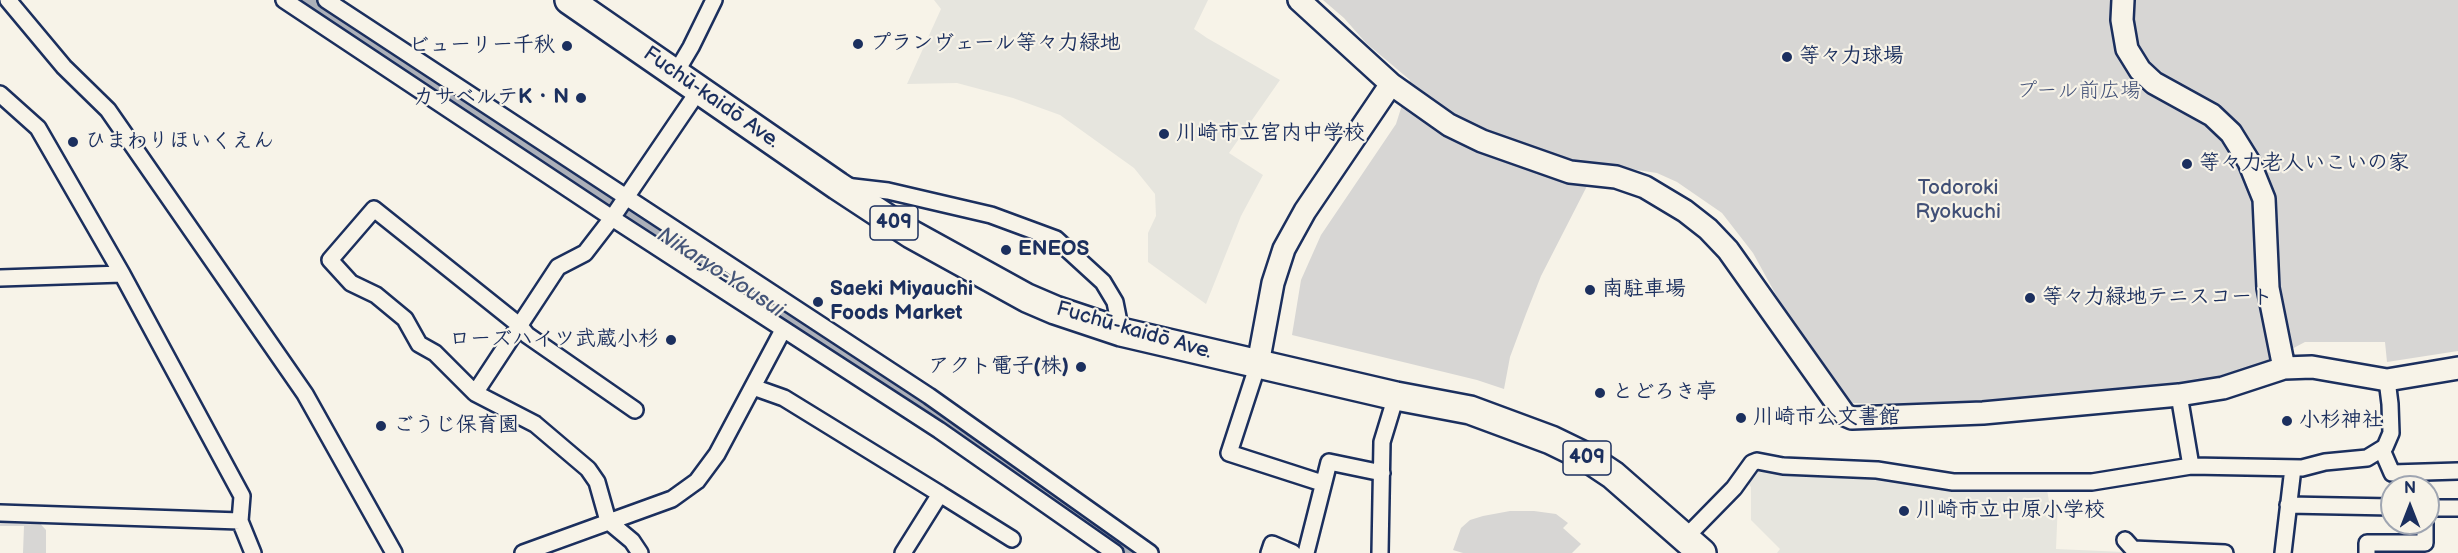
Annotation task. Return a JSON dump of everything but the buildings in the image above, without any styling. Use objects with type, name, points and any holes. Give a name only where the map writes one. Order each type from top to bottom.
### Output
[{"type":"highway","name":"Fuchū-kaidō Ave.","points":[[569,0],[838,186],[949,257],[1027,298],[1121,332],[1396,396],[1470,410],[1551,440],[1586,457],[1613,475],[1694,545]]},
{"type":"street","points":[[8,0],[64,67],[108,110],[304,394],[394,553]]},
{"type":"street","points":[[284,0],[619,208],[798,308],[928,396],[1150,553]]},
{"type":"street","points":[[326,0],[619,208],[783,330],[939,430],[1115,553]]},
{"type":"street","points":[[675,74],[692,46],[714,0]]},
{"type":"street","points":[[1299,0],[1391,84],[1449,125],[1482,141],[1570,172],[1616,177],[1645,186],[1708,229],[1728,250],[1845,415],[1852,418],[1983,413],[2179,395],[2223,388],[2284,368],[2312,367],[2386,380],[2458,368]]},
{"type":"street","points":[[2123,0],[2122,20],[2127,49],[2140,70],[2154,83],[2198,106],[2231,132],[2249,162],[2264,199],[2268,288],[2284,368]]},
{"type":"street","points":[[1322,483],[1229,453],[1258,364],[1273,282],[1284,249],[1305,212],[1391,84]]},
{"type":"street","points":[[475,393],[558,267],[585,253],[619,208],[699,90]]},
{"type":"street","points":[[0,94],[38,128],[122,274],[242,496],[240,521],[253,553]]},
{"type":"street","points":[[838,186],[888,191],[991,215],[1056,239],[1103,282],[1115,302],[1121,332]]},
{"type":"street","points":[[635,410],[527,335],[519,325],[374,209],[330,260],[351,283],[376,295],[405,319],[419,344],[435,353],[475,393],[535,424],[588,469],[597,482],[608,521],[632,541],[640,553]]},
{"type":"street","points":[[0,278],[122,274]]},
{"type":"street","points":[[523,553],[672,499],[697,481],[717,454],[783,330]]},
{"type":"street","points":[[1694,545],[1752,463],[1757,461],[1783,466],[1877,470],[1953,482],[1982,483],[2092,482],[2191,466],[2302,468],[2325,462],[2367,458],[2382,450],[2391,433],[2386,380]]},
{"type":"street","points":[[753,387],[784,398],[1012,539]]},
{"type":"street","points":[[2179,395],[2191,466]]},
{"type":"street","points":[[1380,553],[1382,442],[1396,396]]},
{"type":"street","points":[[2382,450],[2392,473],[2458,471]]},
{"type":"street","points":[[1306,553],[1329,462],[1382,473]]},
{"type":"street","points":[[2283,553],[2293,468]]},
{"type":"street","points":[[903,553],[940,494]]},
{"type":"street","points":[[2288,505],[2380,507]]},
{"type":"street","points":[[2440,508],[2458,508]]},
{"type":"street","points":[[0,513],[240,521]]},
{"type":"street","points":[[2367,553],[2367,543],[2425,543],[2425,535]]},
{"type":"street","points":[[2125,540],[2133,549],[2225,553]]},
{"type":"street","points":[[1269,553],[1272,544],[1293,553]]},
{"type":"shaded area","name":"川崎市立宮内中学校","points":[[934,0],[1208,0],[1194,29],[1280,80],[1229,153],[1263,175],[1241,216],[1206,304],[1148,262],[1148,233],[1156,216],[1155,194],[1134,168],[1060,115],[1013,98],[957,83],[907,84],[941,9]]},
{"type":"shaded area","name":"川崎市立中原小学校","points":[[1754,469],[1899,480],[1949,487],[2047,490],[2049,501],[2058,502],[2056,549],[2147,553],[1777,553],[1780,549],[1751,520],[1751,487],[1745,480]]},
{"type":"green space","name":"Todoroki Ryokuchi","points":[[1323,0],[2458,0],[2458,351],[2387,362],[2385,342],[2305,342],[2267,362],[2205,380],[2069,395],[1938,405],[1852,403],[1781,304],[1753,253],[1722,213],[1677,182],[1657,173],[1596,164],[1541,276],[1510,357],[1504,389],[1477,380],[1292,335],[1301,280],[1321,235],[1396,124],[1410,80],[1366,43],[1344,18]]},
{"type":"green space","points":[[1510,511],[1556,514],[1568,523],[1563,528],[1581,544],[1572,553],[1463,553],[1453,550],[1461,528],[1470,520]]},
{"type":"green space","points":[[0,519],[36,519],[46,530],[46,553],[23,553],[24,526],[0,526]]},
{"type":"waterway","name":"Nikaryo-Yousui","points":[[304,0],[939,417],[1133,553]]},
{"type":"place","name":"プランヴェール等々力緑地","points":[[858,44]]},
{"type":"place","name":"ビューリー千秋","points":[[567,46]]},
{"type":"place","name":"等々力球場","points":[[1787,57]]},
{"type":"place","name":"カサベルテK・N","points":[[581,98]]},
{"type":"place","name":"川崎市立宮内中学校","points":[[1164,134]]},
{"type":"place","name":"ひまわりほいくえん","points":[[73,142]]},
{"type":"place","name":"等々力老人いこいの家","points":[[2187,164]]},
{"type":"place","name":"ENEOS","points":[[1006,250]]},
{"type":"place","name":"南駐車場","points":[[1590,290]]},
{"type":"place","name":"等々力緑地テニスコート","points":[[2030,298]]},
{"type":"place","name":"Saeki Miyauchi Foods Market","points":[[818,302]]},
{"type":"place","name":"ローズハイツ武蔵小杉","points":[[671,340]]},
{"type":"place","name":"アクト電子(株)","points":[[1081,367]]},
{"type":"place","name":"とどろき亭","points":[[1600,393]]},
{"type":"place","name":"川崎市公文書館","points":[[1741,418]]},
{"type":"place","name":"小杉神社","points":[[2287,421]]},
{"type":"place","name":"ごうじ保育園","points":[[381,426]]},
{"type":"place","name":"川崎市立中原小学校","points":[[1904,511]]},
{"type":"park label","name":"プール前広場","points":[[2079,92]]}]
